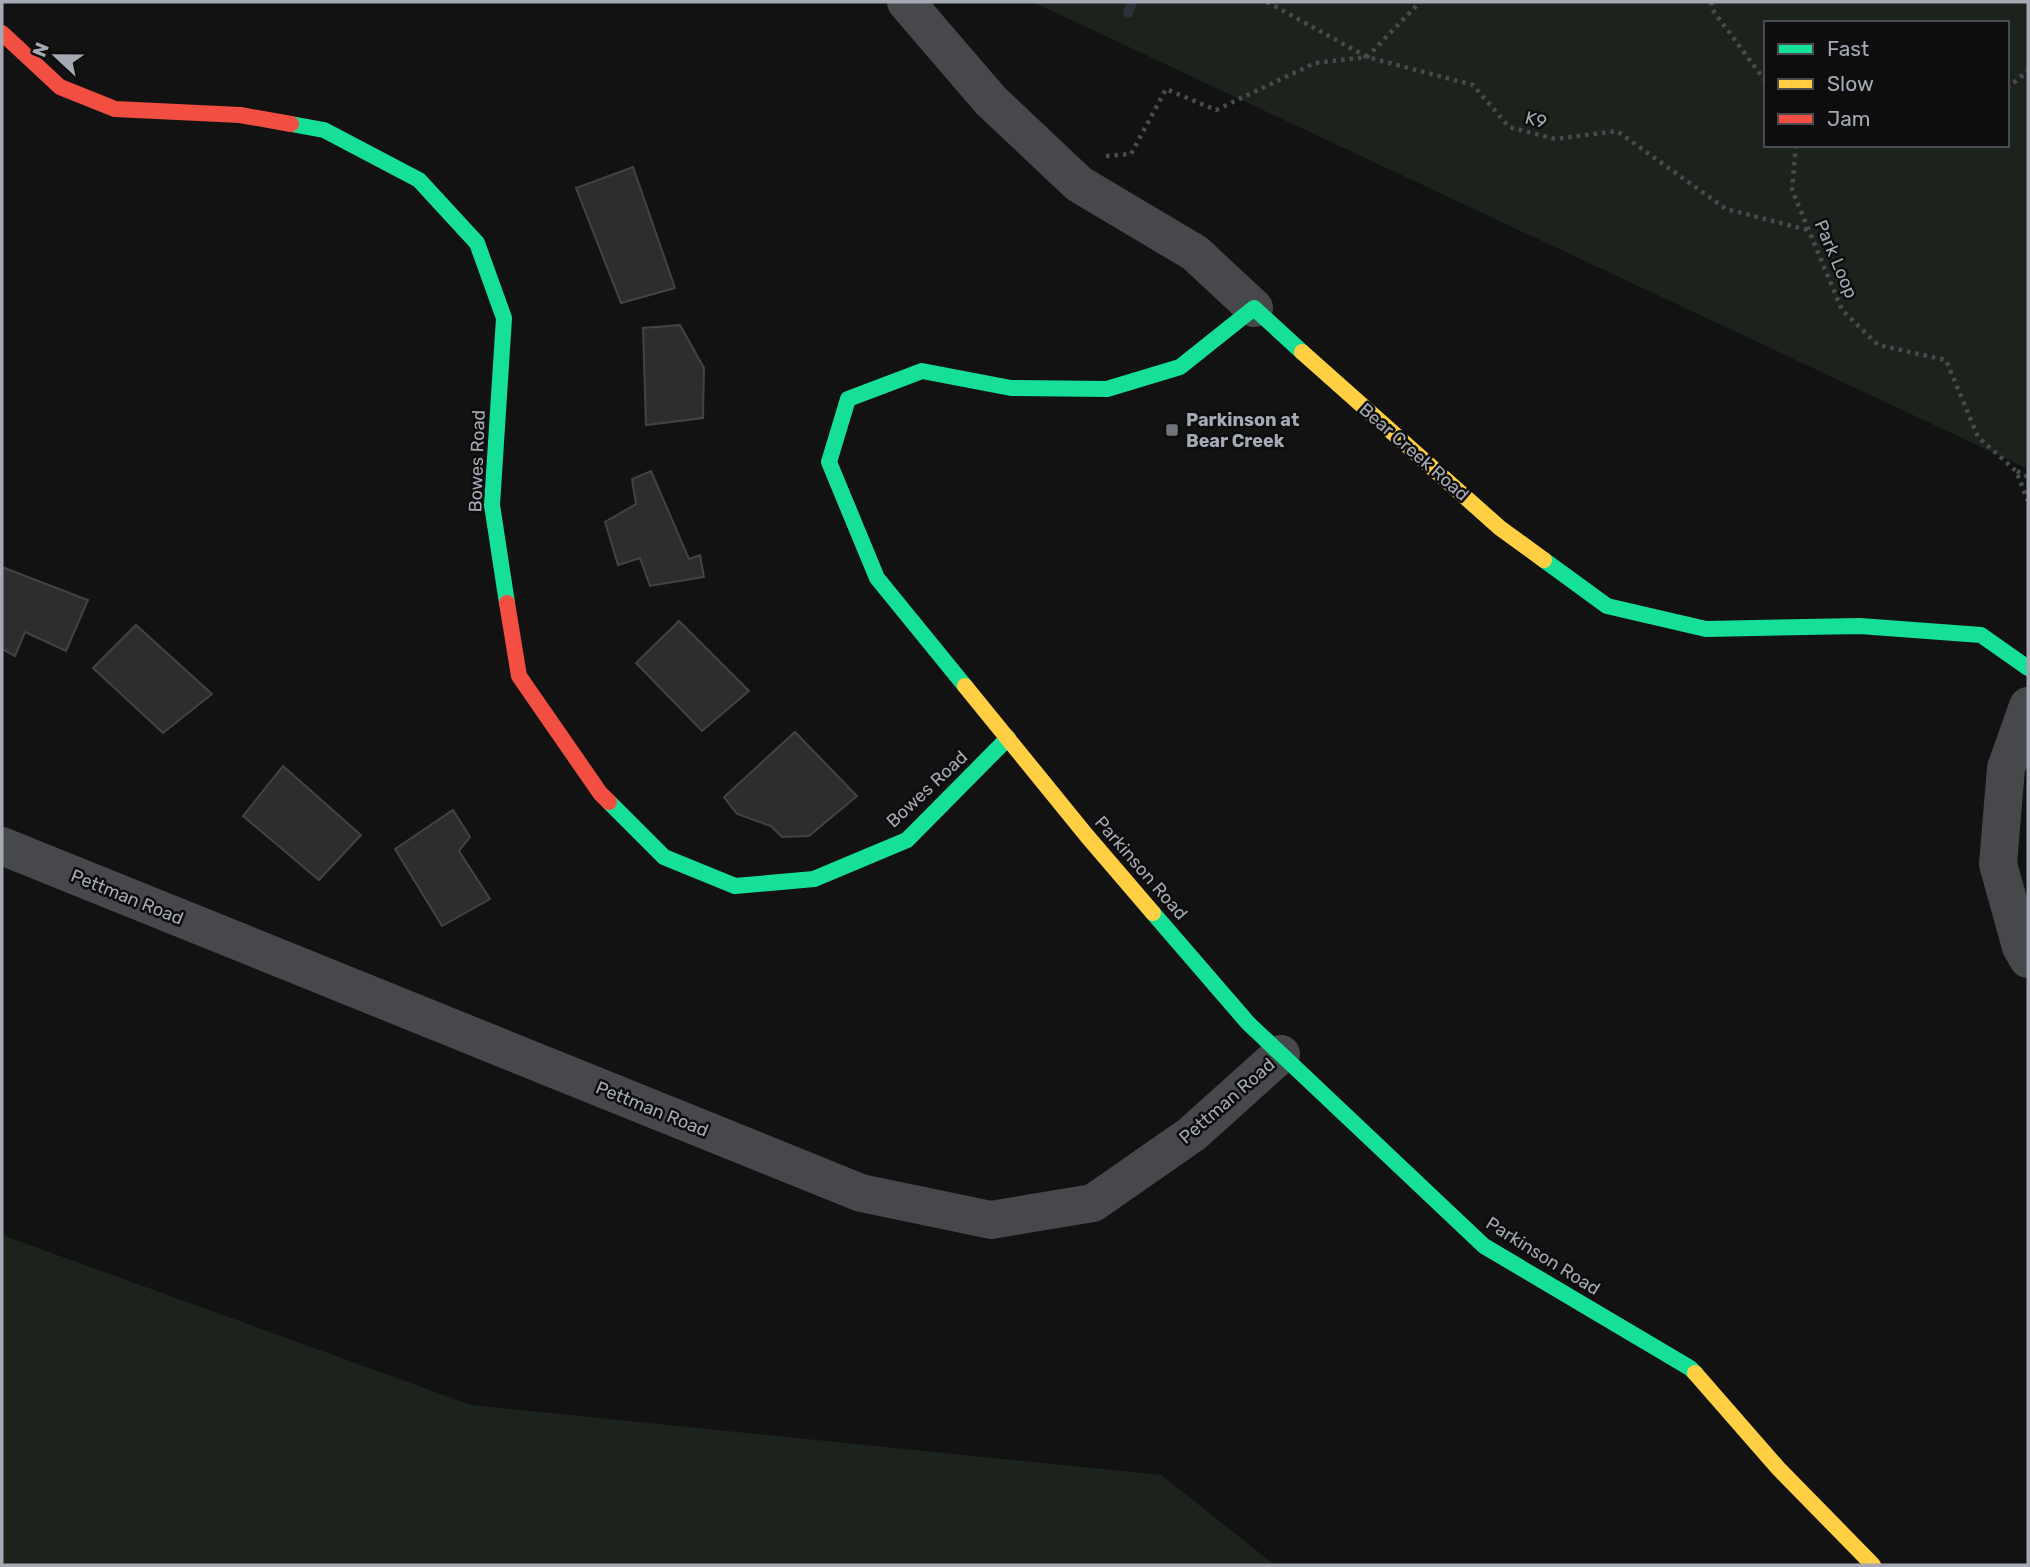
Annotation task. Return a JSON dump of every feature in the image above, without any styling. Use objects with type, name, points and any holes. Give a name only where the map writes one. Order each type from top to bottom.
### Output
[{"type":"street","name":"Bear Creek Road","points":[[906,2],[991,101],[1079,184],[1195,253],[1318,367],[1500,528],[1607,606],[1706,629],[1860,626],[1981,635],[2028,668]]},
{"type":"street","name":"Bowes Road","points":[[2,33],[60,87],[115,109],[240,115],[324,130],[419,180],[477,243],[504,318],[492,505],[519,676],[600,793],[664,857],[735,886],[814,879],[907,840],[1008,738]]},
{"type":"street","name":"Parkinson Road","points":[[1254,308],[1180,367],[1107,389],[1011,388],[922,371],[848,399],[829,462],[877,578],[1087,836],[1239,1012],[1281,1054],[1483,1246],[1690,1368],[1778,1468],[1873,1565]]},
{"type":"street","points":[[2028,706],[2006,768],[1998,864],[2021,947],[2028,959]]},
{"type":"street","name":"Pettman Road","points":[[2,846],[861,1193],[991,1220],[1093,1203],[1192,1134],[1281,1054]]},
{"type":"path","name":"K9","points":[[1267,2],[1367,57],[1473,85],[1509,127],[1555,139],[1617,131],[1726,209],[1808,230]]},
{"type":"path","points":[[1055,160],[1131,154],[1166,89],[1216,110],[1315,63],[1367,57],[1420,2]]},
{"type":"path","points":[[1711,2],[1712,9],[1764,79]]},
{"type":"path","points":[[2009,86],[2028,71]]},
{"type":"path","name":"Park Loop","points":[[1797,147],[1792,190],[1842,310],[1878,345],[1946,360],[1978,437],[2016,471],[2028,501]]},
{"type":"path","points":[[2016,471],[2028,477]]},
{"type":"shaded area","points":[[1033,2],[2028,2],[2028,469]]},
{"type":"shaded area","points":[[2,1235],[471,1405],[1161,1475],[1275,1565],[2,1565]]},
{"type":"building","points":[[633,167],[675,288],[621,303],[576,188]]},
{"type":"building","points":[[680,325],[704,368],[703,418],[646,425],[643,328]]},
{"type":"building","points":[[651,471],[689,559],[700,555],[704,577],[650,586],[640,558],[618,565],[605,522],[636,504],[632,479]]},
{"type":"building","points":[[2,567],[88,600],[66,651],[25,632],[15,656],[2,649]]},
{"type":"building","points":[[679,621],[749,691],[702,731],[636,663]]},
{"type":"building","points":[[136,625],[212,694],[163,733],[93,668]]},
{"type":"building","points":[[795,732],[857,796],[809,836],[782,837],[771,826],[737,814],[724,797]]},
{"type":"building","points":[[283,766],[361,835],[319,880],[243,816]]},
{"type":"building","points":[[453,810],[470,837],[459,851],[490,899],[442,926],[395,849]]},
{"type":"waterway","points":[[1128,13],[1132,2]]},
{"type":"traffic: fast","points":[[291,124],[324,130],[419,180],[477,243],[504,318],[492,505],[507,603]]},
{"type":"traffic: fast","points":[[965,686],[877,578],[829,462],[848,399],[922,371],[1011,388],[1107,389],[1180,367],[1254,308],[1302,352]]},
{"type":"traffic: fast","points":[[1544,560],[1607,606],[1706,629],[1860,626],[1981,635],[2028,668]]},
{"type":"traffic: fast","points":[[609,802],[664,857],[735,886],[814,879],[907,840],[1008,738]]},
{"type":"traffic: fast","points":[[1153,913],[1248,1023],[1484,1246],[1695,1373]]},
{"type":"traffic: slow","points":[[1302,352],[1500,528],[1544,560]]},
{"type":"traffic: slow","points":[[965,686],[1153,913]]},
{"type":"traffic: slow","points":[[1695,1373],[1778,1468],[1873,1565]]},
{"type":"traffic: jam","points":[[2,33],[60,87],[115,109],[240,115],[291,124]]},
{"type":"traffic: jam","points":[[507,603],[519,676],[609,802]]},
{"type":"place","name":"Parkinson at Bear Creek","points":[[1172,430]]}]
